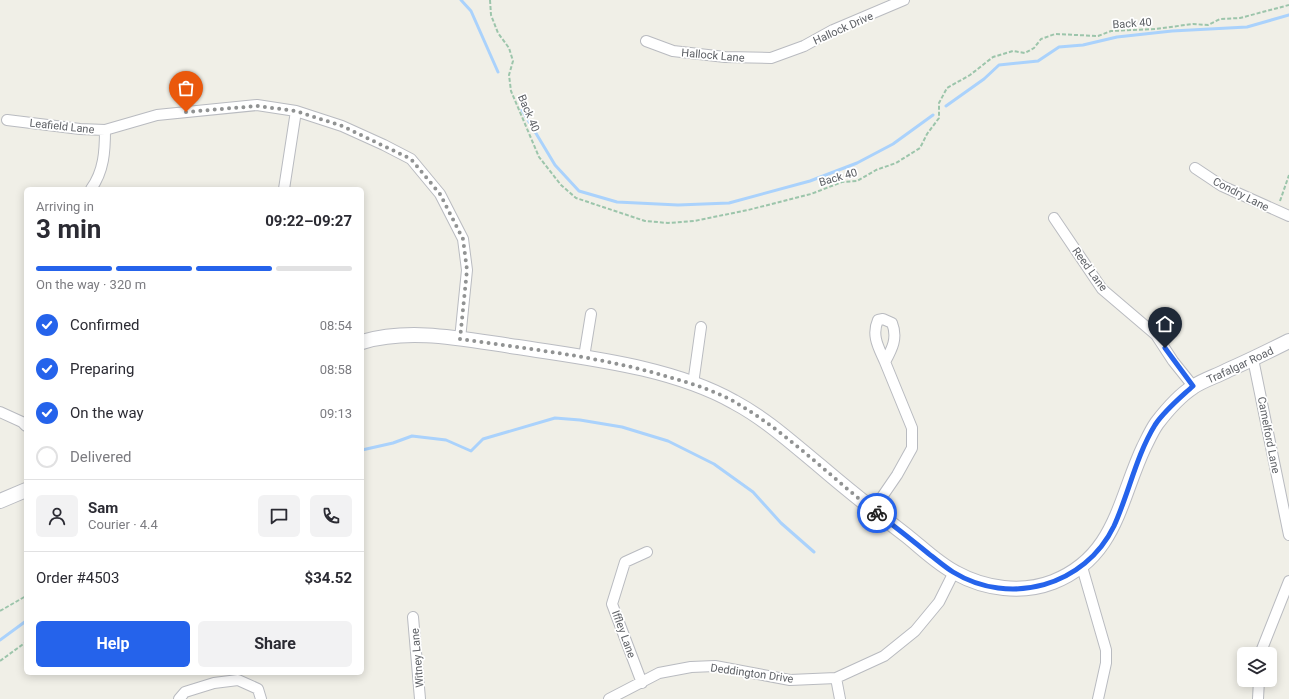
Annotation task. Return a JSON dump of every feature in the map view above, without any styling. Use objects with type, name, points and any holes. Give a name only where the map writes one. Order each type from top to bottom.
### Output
[{"type":"street","name":"Hallock Drive","points":[[781,54],[804,46],[833,30],[904,0]]},
{"type":"street","name":"Hallock Lane","points":[[646,41],[673,51],[725,57],[771,58],[781,54]]},
{"type":"street","name":"Leafield Lane","points":[[7,120],[80,129],[106,130],[158,115],[257,106],[296,111],[342,126],[411,159],[440,194],[463,239],[467,270],[460,339]]},
{"type":"street","points":[[284,187],[296,111]]},
{"type":"street","points":[[92,187],[96,182],[106,156],[106,130]]},
{"type":"street","name":"Condry Lane","points":[[1195,168],[1222,186],[1289,216]]},
{"type":"street","name":"Reed Lane","points":[[1054,218],[1102,289],[1156,335],[1193,386]]},
{"type":"street","points":[[584,357],[591,314]]},
{"type":"street","points":[[693,384],[701,327]]},
{"type":"street","name":"Trafalgar Road","points":[[364,341],[381,336],[422,335],[460,339],[584,357],[639,368],[693,384],[732,401],[769,423],[873,510],[954,572],[980,584],[1009,589],[1035,587],[1054,582],[1082,567],[1097,550],[1113,527],[1140,457],[1155,425],[1173,405],[1193,386],[1289,341]]},
{"type":"street","name":"Camelford Lane","points":[[1253,359],[1289,534]]},
{"type":"street","points":[[873,510],[897,476],[912,448],[912,428],[885,362]]},
{"type":"street","points":[[0,412],[24,424]]},
{"type":"street","points":[[0,501],[24,491]]},
{"type":"street","name":"Iffley Lane","points":[[642,683],[612,604],[625,562],[647,552]]},
{"type":"street","points":[[1082,567],[1106,650],[1106,663],[1098,699]]},
{"type":"street","name":"Deddington Drive","points":[[609,699],[659,674],[691,667],[715,666],[790,680],[836,678],[884,656],[914,631],[939,602],[954,572]]},
{"type":"street","points":[[1263,647],[1288,588]]},
{"type":"street","name":"Witney Lane","points":[[413,617],[420,699]]},
{"type":"street","points":[[836,678],[840,699]]},
{"type":"street","points":[[179,699],[185,692],[214,683],[238,680],[258,689],[260,699]]},
{"type":"street","points":[[1258,699],[1259,687]]},
{"type":"path","name":"Back 40","points":[[490,0],[491,15],[498,33],[508,48],[513,61],[509,75],[511,91],[539,157],[561,185],[576,198],[645,220],[668,223],[694,220],[748,210],[811,194],[842,182],[857,181],[876,170],[896,163],[920,148],[927,134],[939,118],[939,103],[947,88],[970,74],[993,57],[1013,52],[1025,53],[1034,48],[1041,39],[1055,34],[1098,36],[1111,31],[1155,29],[1193,24],[1208,25],[1220,19],[1240,18],[1289,5]]},
{"type":"path","points":[[1276,211],[1289,175]]},
{"type":"path","points":[[0,611],[24,597]]},
{"type":"path","points":[[0,661],[24,643]]},
{"type":"waterway","points":[[461,0],[471,11],[498,72]]},
{"type":"waterway","points":[[946,106],[984,79],[999,65],[1038,61],[1059,47],[1083,45],[1117,37],[1172,31],[1247,27],[1289,15]]},
{"type":"waterway","points":[[522,110],[555,165],[579,191],[617,202],[678,205],[729,203],[810,181],[857,163],[893,144],[933,115]]},
{"type":"waterway","points":[[364,450],[393,443],[412,436],[446,440],[471,451],[483,439],[555,418],[580,420],[622,427],[668,441],[714,464],[753,492],[781,523],[814,552]]},
{"type":"waterway","points":[[0,640],[24,622]]},
{"type":"way so far","points":[[186,112],[257,106],[296,111],[342,126],[411,159],[440,194],[463,239],[467,270],[460,339],[584,357],[639,368],[693,384],[732,401],[769,423],[877,513]]},
{"type":"route","points":[[877,513],[954,572],[980,584],[1009,589],[1035,587],[1054,582],[1082,567],[1097,550],[1113,527],[1140,457],[1155,425],[1193,386],[1165,348]]}]
